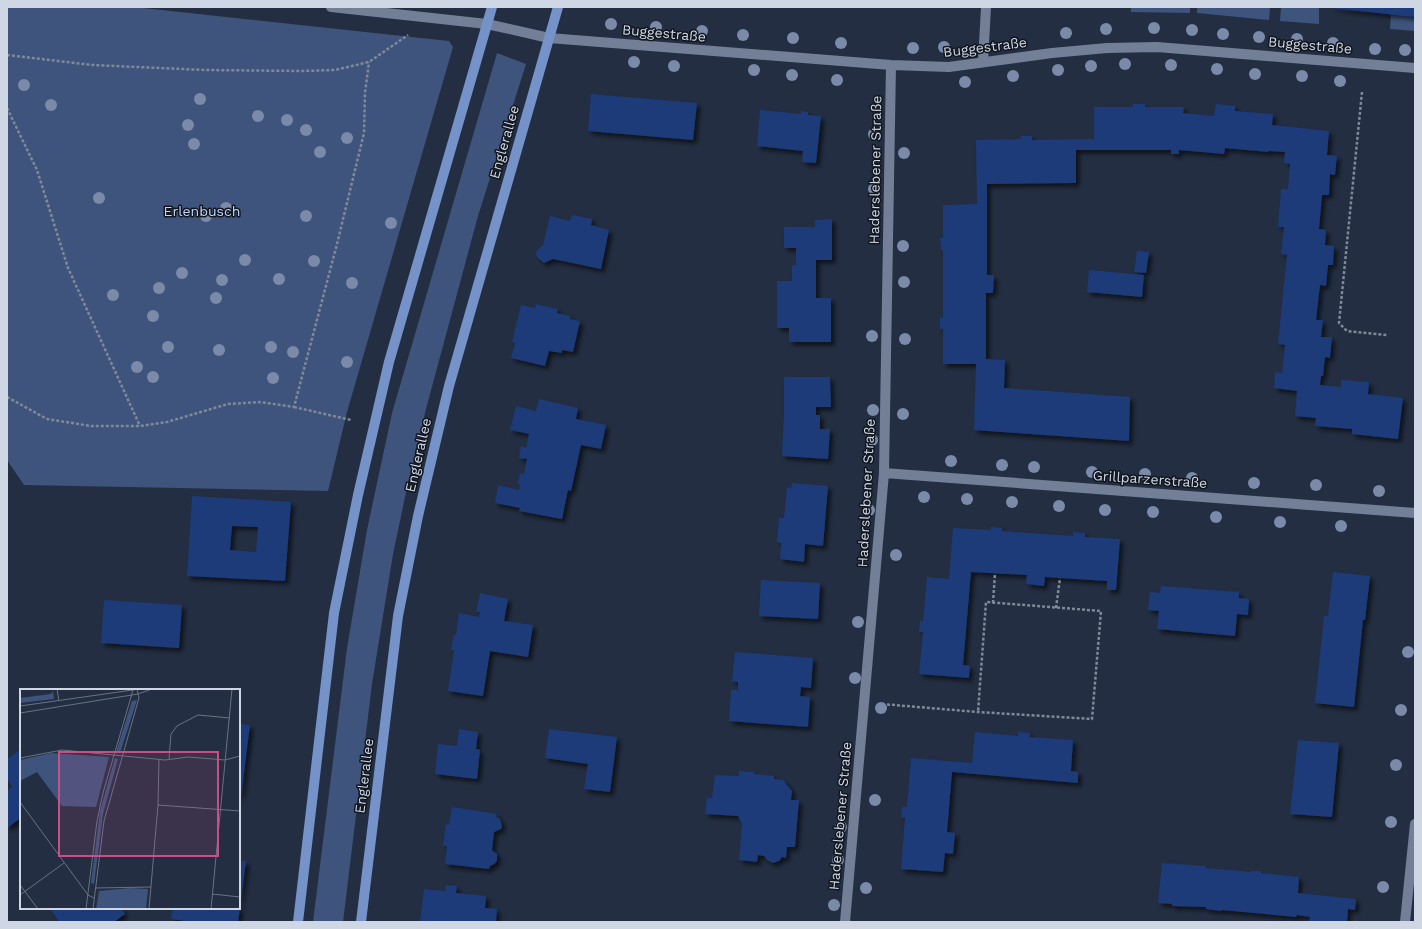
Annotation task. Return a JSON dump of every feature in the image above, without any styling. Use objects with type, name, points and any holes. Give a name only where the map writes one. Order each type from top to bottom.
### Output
[{"type":"main road","points":[[298,922],[334,613],[358,495],[389,362],[492,7]]},
{"type":"main road","name":"Englerallee","points":[[361,922],[398,616],[418,516],[449,386],[558,7]]},
{"type":"street","name":"Buggestraße","points":[[331,7],[487,24],[549,38],[891,65],[949,67],[1076,50],[1157,47],[1415,68]]},
{"type":"street","points":[[983,62],[986,7]]},
{"type":"street","name":"Haderslebener Straße","points":[[845,922],[884,473],[891,65]]},
{"type":"street","name":"Grillparzerstraße","points":[[884,473],[1415,513]]},
{"type":"street","points":[[1406,922],[1415,824]]},
{"type":"path","points":[[7,55],[92,65],[235,70],[328,70],[369,62],[410,34],[428,17]]},
{"type":"path","points":[[294,407],[337,244],[364,133],[364,93],[369,62]]},
{"type":"path","points":[[1362,92],[1339,323],[1346,331],[1387,335]]},
{"type":"path","points":[[7,108],[37,170],[68,268],[140,426]]},
{"type":"path","points":[[7,397],[47,420],[91,426],[140,426],[167,422],[228,404],[260,402],[294,407],[351,420]]},
{"type":"path","points":[[992,603],[995,573]]},
{"type":"path","points":[[1056,608],[1060,578]]},
{"type":"path","points":[[864,702],[978,712],[1092,719],[1101,611],[986,602],[978,712]]},
{"type":"green space","name":"Erlenbusch","points":[[7,7],[134,7],[449,41],[453,47],[347,412],[328,491],[24,485],[7,460]]},
{"type":"green space","points":[[1131,7],[1190,7],[1190,13],[1131,12]]},
{"type":"green space","points":[[1197,7],[1270,7],[1269,20],[1197,13]]},
{"type":"green space","points":[[1281,7],[1319,7],[1319,24],[1280,21]]},
{"type":"green space","points":[[1391,14],[1415,17],[1415,31],[1390,29]]},
{"type":"green space","points":[[497,53],[526,64],[478,216],[426,409],[408,483],[393,554],[372,684],[343,922],[313,922],[347,648],[367,530],[392,413]]},
{"type":"building","points":[[1415,7],[1415,17],[1332,8]]},
{"type":"building","points":[[591,94],[697,103],[693,140],[588,131]]},
{"type":"building","points":[[1133,104],[1145,104],[1145,107],[1184,107],[1183,113],[1214,116],[1216,104],[1235,106],[1235,111],[1273,114],[1272,125],[1329,131],[1327,155],[1337,156],[1335,175],[1330,174],[1329,195],[1322,195],[1319,229],[1326,230],[1325,245],[1334,246],[1333,265],[1328,265],[1326,286],[1320,285],[1316,320],[1323,320],[1321,337],[1332,337],[1330,358],[1325,357],[1323,376],[1321,376],[1320,385],[1341,387],[1341,380],[1369,382],[1368,394],[1403,398],[1398,439],[1352,434],[1352,429],[1315,426],[1316,418],[1295,416],[1297,391],[1274,388],[1275,372],[1282,373],[1285,345],[1278,344],[1287,255],[1281,254],[1284,227],[1278,227],[1281,189],[1288,189],[1290,164],[1284,163],[1285,152],[1225,148],[1224,154],[1179,150],[1179,154],[1171,154],[1171,150],[1076,150],[1076,183],[987,184],[987,275],[994,275],[993,293],[986,293],[986,359],[1005,360],[1004,388],[1130,397],[1129,441],[974,430],[976,364],[943,364],[943,329],[940,329],[940,317],[943,318],[943,250],[941,250],[940,238],[943,238],[943,205],[977,204],[976,140],[1021,139],[1021,136],[1032,136],[1032,140],[1094,139],[1094,107],[1133,107]]},
{"type":"building","points":[[760,110],[801,114],[801,111],[808,112],[808,115],[821,116],[816,163],[802,162],[803,151],[757,146]]},
{"type":"building","points":[[572,215],[592,219],[591,225],[609,230],[601,269],[553,259],[544,263],[536,255],[537,250],[543,245],[550,216],[570,221]]},
{"type":"building","points":[[832,219],[832,260],[816,260],[816,298],[831,298],[831,342],[789,342],[789,328],[777,328],[777,281],[792,281],[792,265],[796,265],[796,248],[784,248],[784,227],[815,227],[815,220]]},
{"type":"building","points":[[1137,251],[1149,252],[1146,273],[1134,272]]},
{"type":"building","points":[[1089,270],[1144,275],[1142,297],[1087,292]]},
{"type":"building","points":[[536,304],[558,309],[557,313],[570,316],[570,319],[580,321],[573,352],[562,350],[562,353],[549,351],[545,366],[511,358],[515,343],[512,342],[521,305],[535,308]]},
{"type":"building","points":[[784,377],[830,377],[831,407],[816,407],[816,415],[820,415],[820,429],[830,429],[828,459],[782,456]]},
{"type":"building","points":[[539,399],[578,408],[576,419],[606,425],[601,449],[581,445],[571,491],[568,490],[562,519],[519,511],[520,508],[495,503],[498,485],[519,490],[520,484],[518,484],[520,473],[524,474],[527,459],[519,458],[521,446],[526,448],[529,434],[510,430],[516,406],[536,411]]},
{"type":"building","points":[[792,483],[828,486],[823,546],[805,544],[804,562],[780,559],[781,543],[777,542],[779,518],[784,518],[787,487],[791,488]]},
{"type":"building","points":[[192,496],[291,502],[285,581],[187,576]],"holes":[[[232,526],[258,527],[256,552],[230,550]]]},
{"type":"building","points":[[991,527],[1002,528],[1002,531],[1073,536],[1073,532],[1085,533],[1085,537],[1120,539],[1116,590],[1107,590],[1107,581],[1045,577],[1044,586],[1026,584],[1027,575],[971,572],[963,665],[970,666],[969,678],[919,674],[923,632],[919,632],[920,621],[923,621],[927,577],[949,579],[953,528],[991,530]]},
{"type":"building","points":[[1333,572],[1370,576],[1365,620],[1363,620],[1354,707],[1315,703],[1324,616],[1328,616]]},
{"type":"building","points":[[761,580],[820,583],[818,619],[759,616]]},
{"type":"building","points":[[1161,586],[1239,592],[1239,598],[1249,599],[1248,615],[1237,614],[1235,636],[1157,629],[1159,611],[1148,610],[1150,592],[1160,593]]},
{"type":"building","points":[[480,593],[508,599],[504,621],[533,625],[528,657],[490,651],[483,696],[448,691],[454,650],[451,650],[454,635],[456,635],[459,613],[479,617],[480,612],[476,612]]},
{"type":"building","points":[[104,600],[182,605],[179,648],[101,643]]},
{"type":"building","points":[[735,652],[813,658],[811,688],[801,687],[800,696],[810,697],[808,727],[729,721],[731,690],[738,690],[738,682],[732,681]]},
{"type":"building","points":[[240,724],[250,725],[240,796]]},
{"type":"building","points":[[459,729],[478,732],[476,749],[480,750],[477,779],[435,774],[438,744],[457,746]]},
{"type":"building","points":[[549,729],[617,737],[610,792],[584,789],[588,764],[545,758]]},
{"type":"building","points":[[975,732],[1018,736],[1018,732],[1030,733],[1030,737],[1073,740],[1071,771],[1078,772],[1078,783],[952,772],[947,832],[955,833],[953,854],[945,853],[943,872],[901,869],[905,818],[901,817],[902,807],[907,807],[911,758],[972,763]]},
{"type":"building","points":[[1298,740],[1339,743],[1332,817],[1290,814]]},
{"type":"building","points":[[20,750],[20,819],[7,828],[7,791],[12,787],[7,779],[7,759]]},
{"type":"building","points":[[739,771],[774,776],[774,779],[783,780],[792,791],[791,800],[799,800],[795,847],[787,847],[786,858],[782,857],[779,861],[773,863],[767,860],[764,856],[758,855],[757,862],[739,860],[742,824],[738,816],[705,814],[707,798],[712,798],[715,775],[739,776]]},
{"type":"building","points":[[452,807],[497,814],[496,817],[500,819],[502,826],[501,829],[494,832],[492,850],[497,854],[497,861],[490,866],[489,869],[445,864],[447,846],[443,846],[446,824],[449,825]]},
{"type":"building","points":[[240,861],[246,861],[240,907]]},
{"type":"building","points":[[1162,863],[1206,866],[1206,868],[1251,872],[1261,871],[1261,873],[1299,877],[1298,893],[1356,899],[1355,910],[1348,909],[1347,922],[1309,922],[1310,917],[1297,915],[1296,917],[1221,911],[1206,909],[1206,907],[1172,906],[1172,904],[1158,903]]},
{"type":"building","points":[[446,885],[457,886],[456,893],[486,896],[485,908],[497,909],[496,922],[420,922],[424,889],[445,891]]},
{"type":"building","points":[[51,909],[122,909],[125,914],[114,922],[59,922]]},
{"type":"building","points":[[173,909],[240,909],[238,922],[193,922],[171,919]]}]
